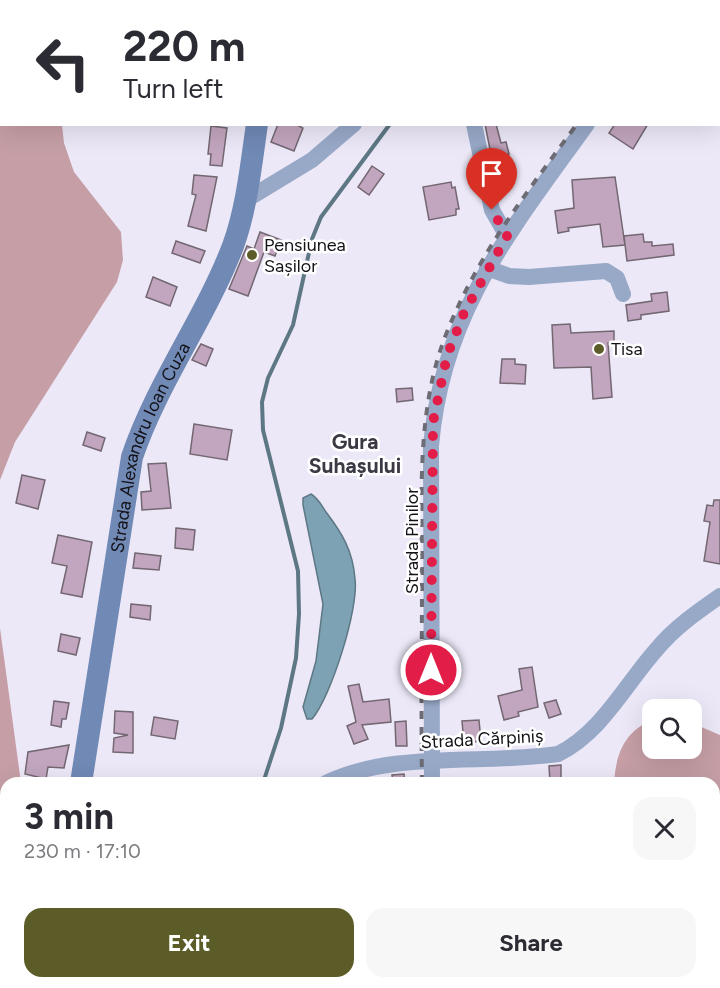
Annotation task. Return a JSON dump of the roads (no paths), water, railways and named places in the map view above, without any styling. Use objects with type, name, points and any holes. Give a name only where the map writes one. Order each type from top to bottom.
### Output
[{"type":"main road","name":"Strada Alexandru Ioan Cuza","points":[[82,777],[132,457],[149,413],[224,268],[240,226],[257,126]]},
{"type":"street","points":[[246,200],[312,160],[352,126]]},
{"type":"street","points":[[474,126],[492,210],[507,236]]},
{"type":"street","name":"Strada Pinilor","points":[[432,777],[433,422],[447,356],[464,313],[487,268],[507,236],[586,126]]},
{"type":"street","points":[[487,268],[508,276],[529,277],[606,271],[617,278],[623,294]]},
{"type":"street","name":"Strada Cărpiniș","points":[[348,777],[391,765],[431,760],[558,754],[574,746],[593,729],[656,649],[675,629],[720,596]]},
{"type":"water","points":[[311,494],[320,502],[346,543],[354,569],[355,592],[353,610],[335,673],[319,708],[312,719],[307,719],[303,707],[316,661],[323,604],[303,505],[303,498]]},
{"type":"waterway","points":[[265,777],[281,728],[296,658],[299,614],[298,571],[263,430],[262,402],[268,378],[293,325],[312,239],[321,217],[389,126]]},
{"type":"railway","points":[[422,777],[423,452],[425,421],[437,361],[459,303],[489,250],[576,126]]},
{"type":"place","name":"Pensiunea Sașilor","points":[[252,255]]},
{"type":"place","name":"Tisa","points":[[599,349]]},
{"type":"district","name":"Gura Suhașului","points":[[355,453]]}]
